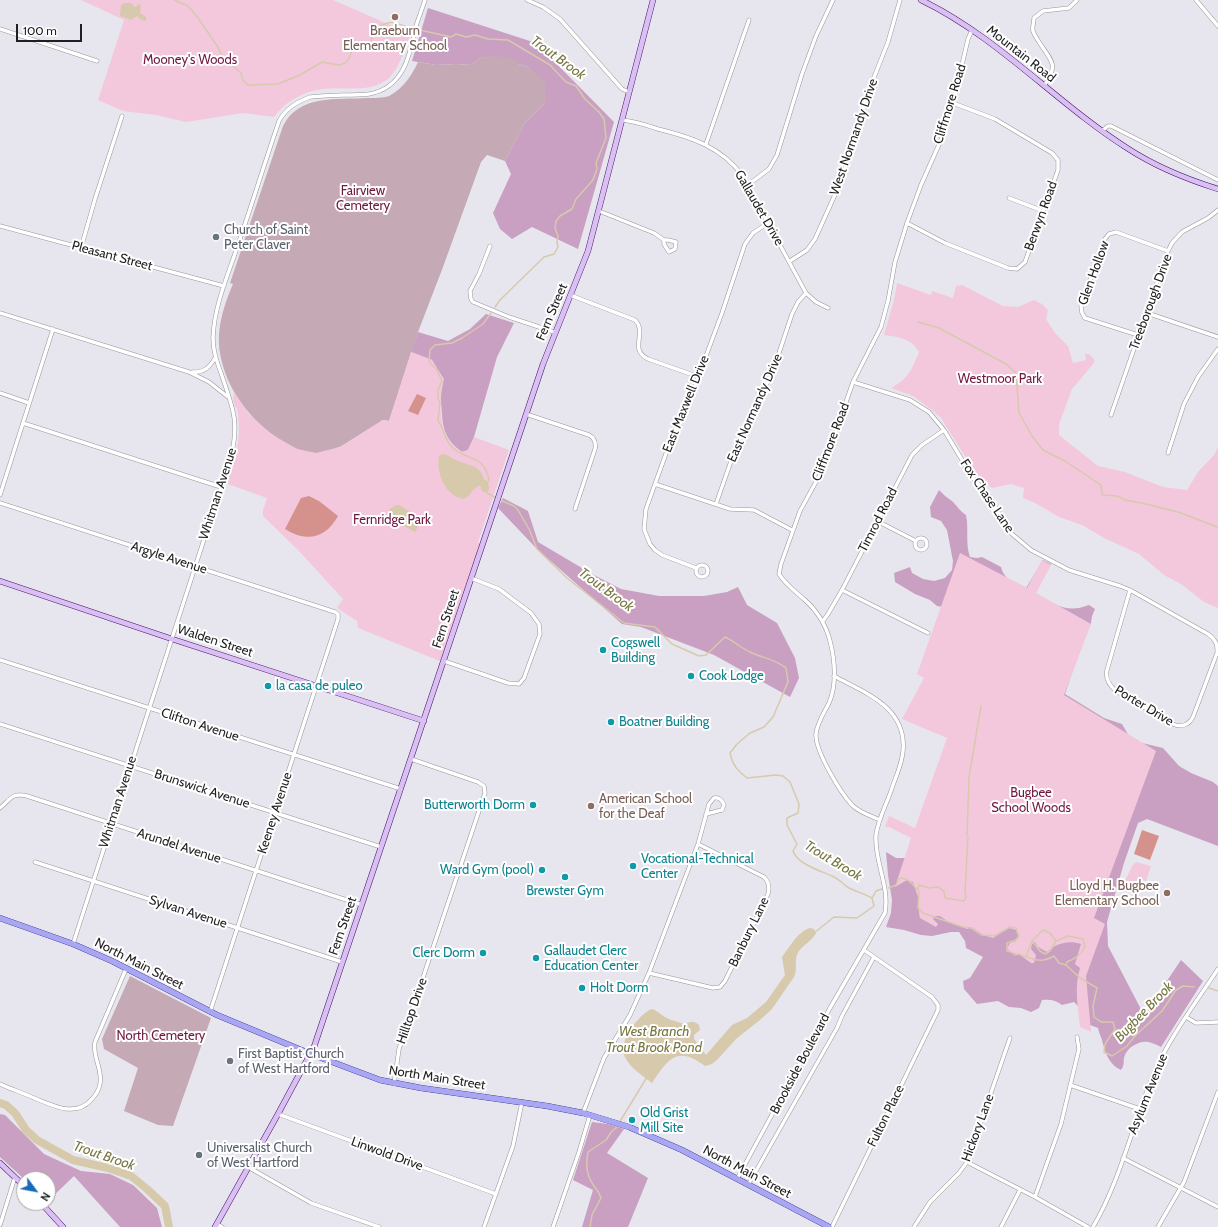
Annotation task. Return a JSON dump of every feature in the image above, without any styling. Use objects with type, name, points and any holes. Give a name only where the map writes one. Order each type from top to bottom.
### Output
[{"type":"main road","name":"North Main Street","points":[[0,918],[73,944],[210,1012],[311,1054],[380,1080],[394,1084],[522,1102],[583,1113],[629,1127],[662,1140],[748,1184],[816,1224],[829,1227]]},
{"type":"street","name":"Whitman Avenue","points":[[73,944],[231,456],[236,431],[234,414],[216,358],[213,343],[214,331],[224,286],[279,121],[295,104],[310,97],[369,94],[385,89],[392,84],[400,75],[415,35],[416,27],[425,0]]},
{"type":"street","points":[[527,0],[543,7],[560,19],[622,89],[629,92]]},
{"type":"street","name":"Fern Street","points":[[216,1226],[311,1054],[554,332],[588,251],[653,0]]},
{"type":"street","points":[[748,185],[769,169],[777,155],[814,43],[833,0]]},
{"type":"street","name":"West Normandy Drive","points":[[790,261],[807,250],[815,239],[838,188],[852,148],[867,95],[888,42],[900,0]]},
{"type":"street","name":"Mountain Road","points":[[921,0],[972,30],[1102,131],[1127,148],[1162,168],[1218,189]]},
{"type":"street","points":[[1044,86],[1052,74],[1053,66],[1050,58],[1033,31],[1034,18],[1043,11],[1069,8],[1077,0]]},
{"type":"street","points":[[1196,0],[1218,26]]},
{"type":"street","points":[[706,144],[749,20]]},
{"type":"street","points":[[0,29],[97,61]]},
{"type":"street","name":"Cliffmore Road","points":[[880,820],[853,805],[829,771],[817,748],[817,727],[833,692],[834,676],[830,640],[823,621],[806,601],[785,583],[779,574],[792,530],[804,503],[817,482],[827,460],[853,382],[882,323],[888,301],[895,262],[906,223],[945,131],[954,103],[968,38],[972,30]]},
{"type":"street","name":"Berwyn Road","points":[[906,223],[945,243],[1008,268],[1017,269],[1025,262],[1058,170],[1058,160],[1052,153],[995,119],[954,103]]},
{"type":"street","points":[[81,248],[122,116]]},
{"type":"street","name":"Gallaudet Drive","points":[[622,120],[681,135],[706,144],[722,154],[736,167],[748,185],[806,293],[816,302],[828,308]]},
{"type":"street","points":[[1102,131],[1108,126],[1111,126],[1218,180]]},
{"type":"street","points":[[1009,198],[1043,211]]},
{"type":"street","name":"Treeborough Drive","points":[[1111,415],[1138,335],[1172,243],[1182,232],[1208,218],[1218,210]]},
{"type":"street","points":[[599,211],[654,233],[664,240]]},
{"type":"street","name":"East Maxwell Drive","points":[[696,568],[662,555],[655,550],[650,544],[644,529],[646,509],[668,448],[686,412],[745,244],[753,233],[768,223]]},
{"type":"street","name":"Pleasant Street","points":[[0,226],[224,286]]},
{"type":"street","name":"Glen Hollow","points":[[1138,335],[1085,318],[1082,313],[1081,306],[1104,240],[1109,234],[1116,232],[1168,251]]},
{"type":"street","points":[[490,246],[480,274],[470,291],[470,299],[509,317],[554,332]]},
{"type":"street","name":"East Normandy Drive","points":[[716,504],[736,447],[774,368],[792,314],[798,302],[806,293]]},
{"type":"street","points":[[570,295],[635,320],[640,327],[638,348],[642,355],[648,359],[698,377]]},
{"type":"street","points":[[0,312],[189,372],[209,382],[229,397]]},
{"type":"street","points":[[1147,313],[1218,337]]},
{"type":"street","points":[[0,495],[4,477],[53,329]]},
{"type":"street","points":[[1168,453],[1184,404],[1198,377],[1218,349]]},
{"type":"street","points":[[189,372],[199,372],[205,370],[216,358]]},
{"type":"street","name":"Fox Chase Lane","points":[[853,382],[910,400],[929,412],[944,430],[973,478],[990,497],[1005,524],[1022,543],[1031,550],[1069,570],[1130,590],[1211,636],[1216,641],[1217,648],[1214,663]]},
{"type":"street","points":[[0,393],[29,403]]},
{"type":"street","points":[[526,414],[589,435],[594,439],[596,445],[595,450],[575,509]]},
{"type":"street","points":[[23,423],[221,487]]},
{"type":"street","name":"Timrod Road","points":[[823,621],[842,590],[912,455],[944,430]]},
{"type":"street","points":[[655,484],[730,509],[754,510],[792,530]]},
{"type":"street","name":"Argyle Avenue","points":[[0,503],[338,614]]},
{"type":"street","points":[[877,521],[916,541]]},
{"type":"street","points":[[444,661],[508,683],[519,684],[524,678],[540,634],[539,624],[531,613],[499,589],[471,578]]},
{"type":"street","name":"Walden Street","points":[[0,581],[316,686],[424,720]]},
{"type":"street","points":[[842,590],[928,633]]},
{"type":"street","name":"Porter Drive","points":[[1130,590],[1106,673],[1107,681],[1112,688],[1173,724],[1182,726],[1189,722],[1193,717],[1214,663]]},
{"type":"street","name":"Keeney Avenue","points":[[210,1012],[338,619],[338,614]]},
{"type":"street","name":"Clifton Avenue","points":[[0,660],[401,790]]},
{"type":"street","points":[[1214,663],[1218,665]]},
{"type":"street","name":"Brookside Boulevard","points":[[737,1179],[830,1008],[885,913],[885,888],[876,846],[877,833],[880,820],[900,765],[903,750],[900,729],[892,712],[880,702],[834,676]]},
{"type":"street","name":"Brunswick Avenue","points":[[0,724],[381,847]]},
{"type":"street","name":"Hilltop Drive","points":[[394,1084],[399,1049],[485,793],[484,786],[480,783],[411,759]]},
{"type":"street","name":"Arundel Avenue","points":[[0,808],[9,799],[22,795],[362,905]]},
{"type":"street","points":[[583,1113],[604,1058],[630,1015],[649,972],[698,844],[706,814],[709,804],[712,800],[718,798],[721,800],[724,805],[722,810],[706,814]]},
{"type":"street","name":"Banbury Lane","points":[[649,972],[713,988],[720,987],[725,981],[768,894],[769,885],[764,877],[698,844]]},
{"type":"street","name":"Sylvan Avenue","points":[[35,862],[342,962]]},
{"type":"street","points":[[864,950],[874,957]]},
{"type":"street","name":"Brookside Boulevard","points":[[748,1184],[837,1028],[874,957]]},
{"type":"street","name":"Fulton Place","points":[[832,1227],[938,1010],[938,1005],[932,997],[874,957]]},
{"type":"street","points":[[0,1084],[60,1108],[78,1108],[89,1103],[95,1096],[100,1084],[100,1072],[94,1055],[95,1042],[126,969]]},
{"type":"street","name":"Asylum Avenue","points":[[1093,1227],[1106,1202],[1140,1109],[1160,1061],[1186,1017],[1218,969]]},
{"type":"street","points":[[1186,1017],[1196,1023],[1218,1022]]},
{"type":"street","points":[[1035,1197],[1061,1124],[1079,1049],[1077,1037]]},
{"type":"street","name":"Hickory Lane","points":[[914,1227],[930,1202],[959,1173],[967,1162],[1010,1038]]},
{"type":"street","points":[[1070,1085],[1140,1109]]},
{"type":"street","points":[[1158,1227],[1181,1188],[1218,1092]]},
{"type":"street","points":[[484,1227],[513,1146],[522,1102]]},
{"type":"street","name":"Linwold Drive","points":[[278,1114],[496,1194]]},
{"type":"street","points":[[553,1227],[590,1115]]},
{"type":"street","points":[[1123,1158],[1218,1207]]},
{"type":"street","points":[[967,1162],[1035,1197],[1088,1227]]},
{"type":"street","points":[[0,1163],[15,1177],[0,1225]]},
{"type":"street","points":[[248,1167],[311,1203],[379,1227]]},
{"type":"street","points":[[1001,1227],[1020,1190]]},
{"type":"street","points":[[48,1211],[63,1227]]},
{"type":"street","points":[[216,1226],[222,1227]]},
{"type":"green space","name":"Mooney's Woods","points":[[81,0],[333,0],[411,34],[402,57],[393,74],[381,83],[364,88],[311,91],[288,103],[274,117],[243,113],[186,122],[156,115],[123,111],[98,100],[124,20]]},
{"type":"green space","points":[[428,8],[536,43],[614,122],[578,249],[532,227],[512,239],[500,229],[493,213],[511,174],[505,161],[524,124],[545,103],[529,67],[482,57],[471,65],[436,65],[412,61]]},
{"type":"green space","name":"Fairview Cemetery","points":[[492,55],[519,60],[518,64],[529,67],[545,82],[545,103],[524,124],[505,161],[487,155],[481,162],[418,332],[389,421],[383,420],[340,447],[325,452],[307,452],[282,441],[260,424],[241,403],[223,366],[220,353],[219,335],[222,317],[233,284],[230,283],[283,126],[290,116],[299,108],[309,104],[331,99],[378,98],[389,96],[399,90],[413,72],[418,62],[436,65],[471,65],[482,57]]},
{"type":"green space","name":"Westmoor Park","points":[[897,283],[931,295],[932,291],[953,298],[956,286],[962,285],[1003,306],[1018,307],[1034,300],[1042,304],[1048,310],[1046,319],[1055,333],[1068,346],[1073,363],[1086,360],[1085,354],[1089,354],[1094,359],[1094,363],[1072,389],[1059,424],[1059,435],[1098,466],[1125,472],[1163,487],[1187,490],[1198,472],[1214,455],[1218,447],[1218,608],[1204,602],[1181,584],[1164,575],[1139,554],[1104,538],[1082,525],[1059,517],[1023,498],[1024,488],[1011,484],[992,488],[978,477],[941,418],[913,396],[891,388],[906,377],[919,352],[916,347],[904,339],[884,335],[894,300]]},
{"type":"green space","points":[[486,314],[514,323],[497,357],[474,437],[468,450],[462,452],[454,446],[446,433],[442,419],[439,390],[432,360],[411,352],[418,332],[448,341],[470,329]]},
{"type":"green space","name":"Fernridge Park","points":[[411,352],[432,360],[444,379],[441,395],[441,413],[444,429],[452,444],[462,452],[468,450],[474,437],[509,450],[478,542],[480,544],[440,661],[358,628],[357,621],[337,608],[343,599],[299,551],[263,516],[263,510],[267,498],[225,483],[234,460],[239,436],[237,408],[235,407],[233,399],[234,392],[249,414],[271,434],[297,449],[316,453],[340,447],[383,420],[389,421]]},
{"type":"green space","name":"Bugbee School Woods","points":[[939,490],[966,515],[970,557],[982,557],[1001,567],[1008,578],[1026,588],[1043,560],[1051,564],[1035,594],[1061,607],[1081,608],[1089,605],[1095,609],[1065,694],[1104,718],[1122,724],[1130,738],[1138,742],[1163,748],[1179,766],[1191,773],[1213,782],[1218,786],[1218,846],[1147,819],[1138,823],[1124,863],[1107,922],[1108,946],[1144,1015],[1181,960],[1203,981],[1161,1047],[1153,1043],[1146,1042],[1135,1044],[1126,1053],[1121,1070],[1117,1068],[1109,1059],[1098,1028],[1090,1025],[1082,1010],[1074,1002],[1062,1005],[1053,1000],[1042,1000],[1039,1008],[1031,1012],[1021,1008],[1009,1007],[998,1001],[977,1004],[964,989],[963,981],[970,978],[983,957],[966,948],[965,941],[959,932],[932,936],[886,927],[891,913],[892,900],[886,852],[896,858],[905,858],[950,736],[928,676],[943,607],[937,606],[930,600],[915,594],[895,582],[894,573],[910,567],[912,573],[923,579],[934,581],[945,578],[952,570],[953,561],[947,530],[941,521],[931,517],[930,507]]},
{"type":"green space","points":[[503,498],[528,511],[538,542],[592,574],[621,589],[659,596],[704,596],[727,592],[738,587],[747,605],[777,623],[795,658],[799,678],[790,697],[714,655],[641,627],[622,624],[537,549],[498,508]]},
{"type":"green space","name":"Bugbee School Woods","points":[[960,553],[1027,588],[1042,560],[1051,565],[1036,593],[1091,624],[1064,695],[1156,751],[1094,918],[1105,924],[1086,976],[1091,1032],[1080,1027],[1077,982],[1080,968],[1075,964],[1081,944],[1067,942],[1055,946],[1047,952],[1038,947],[1035,942],[1032,944],[1031,949],[1036,955],[1034,963],[1031,963],[1020,955],[1010,952],[1007,948],[1010,943],[1016,941],[1018,936],[1016,930],[1009,928],[993,938],[983,935],[971,927],[967,929],[947,921],[940,916],[935,916],[933,919],[938,924],[936,927],[920,918],[918,897],[913,882],[907,880],[895,887],[911,838],[889,827],[885,827],[889,816],[915,828],[947,738],[902,719],[924,678],[917,674]]},
{"type":"green space","points":[[1136,862],[1151,866],[1146,881],[1137,881],[1130,888],[1123,885],[1132,866]]},
{"type":"green space","name":"North Cemetery","points":[[130,976],[211,1018],[173,1126],[158,1125],[124,1111],[138,1068],[104,1049],[102,1039]]},
{"type":"green space","points":[[0,1114],[5,1115],[44,1154],[81,1171],[110,1174],[133,1185],[157,1208],[162,1227],[120,1227],[74,1176],[56,1193],[56,1171],[16,1172],[0,1157]]},
{"type":"green space","points":[[592,1122],[608,1124],[624,1129],[607,1153],[648,1178],[628,1227],[582,1227],[593,1190],[573,1180]]},
{"type":"shaded area","points":[[417,394],[426,398],[418,415],[408,411]]},
{"type":"shaded area","points":[[309,496],[319,501],[338,516],[328,529],[315,536],[308,537],[301,536],[285,529],[301,498]]},
{"type":"shaded area","points":[[1142,830],[1159,836],[1150,860],[1134,854]]},
{"type":"water","points":[[131,3],[135,7],[140,4],[140,13],[146,17],[146,21],[141,20],[137,16],[131,20],[120,16],[121,5]]},
{"type":"water","points":[[442,454],[447,455],[459,462],[474,466],[481,472],[485,483],[475,488],[469,496],[465,498],[462,499],[454,495],[446,487],[440,475],[438,462],[439,456]]},
{"type":"water","points":[[396,505],[399,505],[409,511],[408,513],[422,520],[415,532],[396,522],[397,516],[387,514],[390,509]]},
{"type":"water","name":"West Branch Trout Brook Pond","points":[[810,928],[814,929],[816,933],[799,952],[796,958],[796,971],[794,977],[772,1009],[736,1039],[712,1064],[705,1066],[687,1056],[680,1056],[668,1062],[652,1083],[637,1072],[627,1061],[623,1051],[626,1037],[640,1017],[651,1009],[671,1020],[681,1023],[694,1022],[699,1025],[700,1030],[694,1035],[694,1039],[706,1055],[732,1025],[747,1018],[766,1002],[785,975],[782,957],[798,936]]},
{"type":"waterway","name":"Trout Brook","points":[[174,0],[188,6],[218,47],[223,58],[241,73],[243,80],[248,85],[278,84],[300,75],[322,62],[339,65],[345,63],[349,59],[354,45],[358,43],[368,44],[371,42],[373,27],[378,28],[391,22],[412,28]]},
{"type":"waterway","name":"Trout Brook","points":[[420,30],[451,37],[456,34],[466,37],[475,35],[488,39],[508,40],[550,65],[566,82],[576,86],[585,99],[604,119],[606,138],[596,163],[597,169],[593,180],[576,199],[572,209],[560,216],[556,221],[555,228],[558,236],[558,247],[554,254],[544,257],[500,300],[495,307]]},
{"type":"waterway","name":"Trout Brook","points":[[491,313],[483,324],[462,338],[452,343],[435,345],[430,350],[429,362],[437,370],[442,381],[438,390],[438,398],[440,403],[438,421],[447,441],[453,448],[480,462],[484,466],[489,480],[485,488],[487,493],[496,498]]},
{"type":"waterway","points":[[918,322],[939,328],[1006,364],[1016,373],[1019,413],[1032,436],[1043,450],[1065,461],[1101,485],[1102,495],[1117,496],[1125,500],[1178,512],[1218,527]]},
{"type":"waterway","name":"Trout Brook","points":[[484,484],[485,488]]},
{"type":"waterway","name":"Trout Brook","points":[[500,500],[514,506],[518,510],[530,531],[537,549],[567,578],[624,623],[655,627],[672,644],[699,656],[706,655],[725,637],[747,650],[786,668],[788,682],[773,717],[764,727],[750,733],[737,744],[730,753],[736,767],[747,778],[776,775],[783,776],[790,782],[799,804],[798,813],[787,818],[787,825],[797,844],[793,851],[796,856],[805,864],[836,878],[849,888],[872,898],[874,906],[857,918],[834,917],[814,933]]},
{"type":"waterway","points":[[967,835],[969,777],[981,706]]},
{"type":"waterway","points":[[918,889],[919,885],[929,888],[938,887],[944,891],[945,898],[964,901],[966,897],[968,837]]},
{"type":"waterway","name":"Bugbee Brook","points":[[889,888],[896,885],[900,878],[906,879],[919,892],[918,908],[923,913],[963,927],[971,928],[981,935],[994,936],[1010,927],[1016,928],[1019,936],[1016,940],[1007,943],[1007,951],[1015,955],[1019,954],[1026,957],[1032,941],[1043,930],[1050,933],[1056,941],[1068,936],[1083,939],[1085,947],[1082,952],[1067,962],[1066,965],[1080,978],[1097,988],[1093,1006],[1094,1017],[1101,1022],[1113,1022],[1115,1029],[1105,1044],[1104,1052],[1112,1056],[1127,1046],[1136,1035],[1162,1011],[1176,990],[1183,986],[1194,987]]},
{"type":"waterway","name":"Bugbee Brook","points":[[872,898],[876,891],[882,889]]},
{"type":"waterway","points":[[1033,942],[1040,951],[1045,954],[1050,951],[1056,941]]},
{"type":"waterway","points":[[1027,957],[1040,960],[1054,956],[1059,963],[1066,965]]},
{"type":"waterway","name":"Bugbee Brook","points":[[1209,988],[1218,991]]},
{"type":"waterway","name":"Trout Brook","points":[[590,1227],[592,1215],[601,1198],[587,1171],[588,1152],[606,1140],[616,1128],[647,1077]]},
{"type":"waterway","name":"Trout Brook","points":[[0,1103],[6,1105],[15,1113],[26,1130],[37,1140],[73,1160],[108,1168],[131,1176],[165,1206],[169,1227]]},
{"type":"place","name":"Braeburn Elementary School","points":[[395,17]]},
{"type":"place","name":"Church of Saint Peter Claver","points":[[216,237]]},
{"type":"place","name":"Cogswell Building","points":[[603,650]]},
{"type":"place","name":"Cook Lodge","points":[[691,676]]},
{"type":"place","name":"la casa de puleo","points":[[268,686]]},
{"type":"place","name":"Boatner Building","points":[[611,722]]},
{"type":"place","name":"Butterworth Dorm","points":[[533,805]]},
{"type":"place","name":"American School for the Deaf","points":[[591,806]]},
{"type":"place","name":"Vocational-Technical Center","points":[[633,866]]},
{"type":"place","name":"Ward Gym (pool)","points":[[542,870]]},
{"type":"place","name":"Brewster Gym","points":[[565,877]]},
{"type":"place","name":"Lloyd H. Bugbee Elementary School","points":[[1167,893]]},
{"type":"place","name":"Clerc Dorm","points":[[483,953]]},
{"type":"place","name":"Gallaudet Clerc Education Center","points":[[536,958]]},
{"type":"place","name":"Holt Dorm","points":[[582,988]]},
{"type":"place","name":"First Baptist Church of West Hartford","points":[[230,1061]]},
{"type":"place","name":"Old Grist Mill Site","points":[[632,1120]]},
{"type":"place","name":"Universalist Church of West Hartford","points":[[199,1155]]}]
